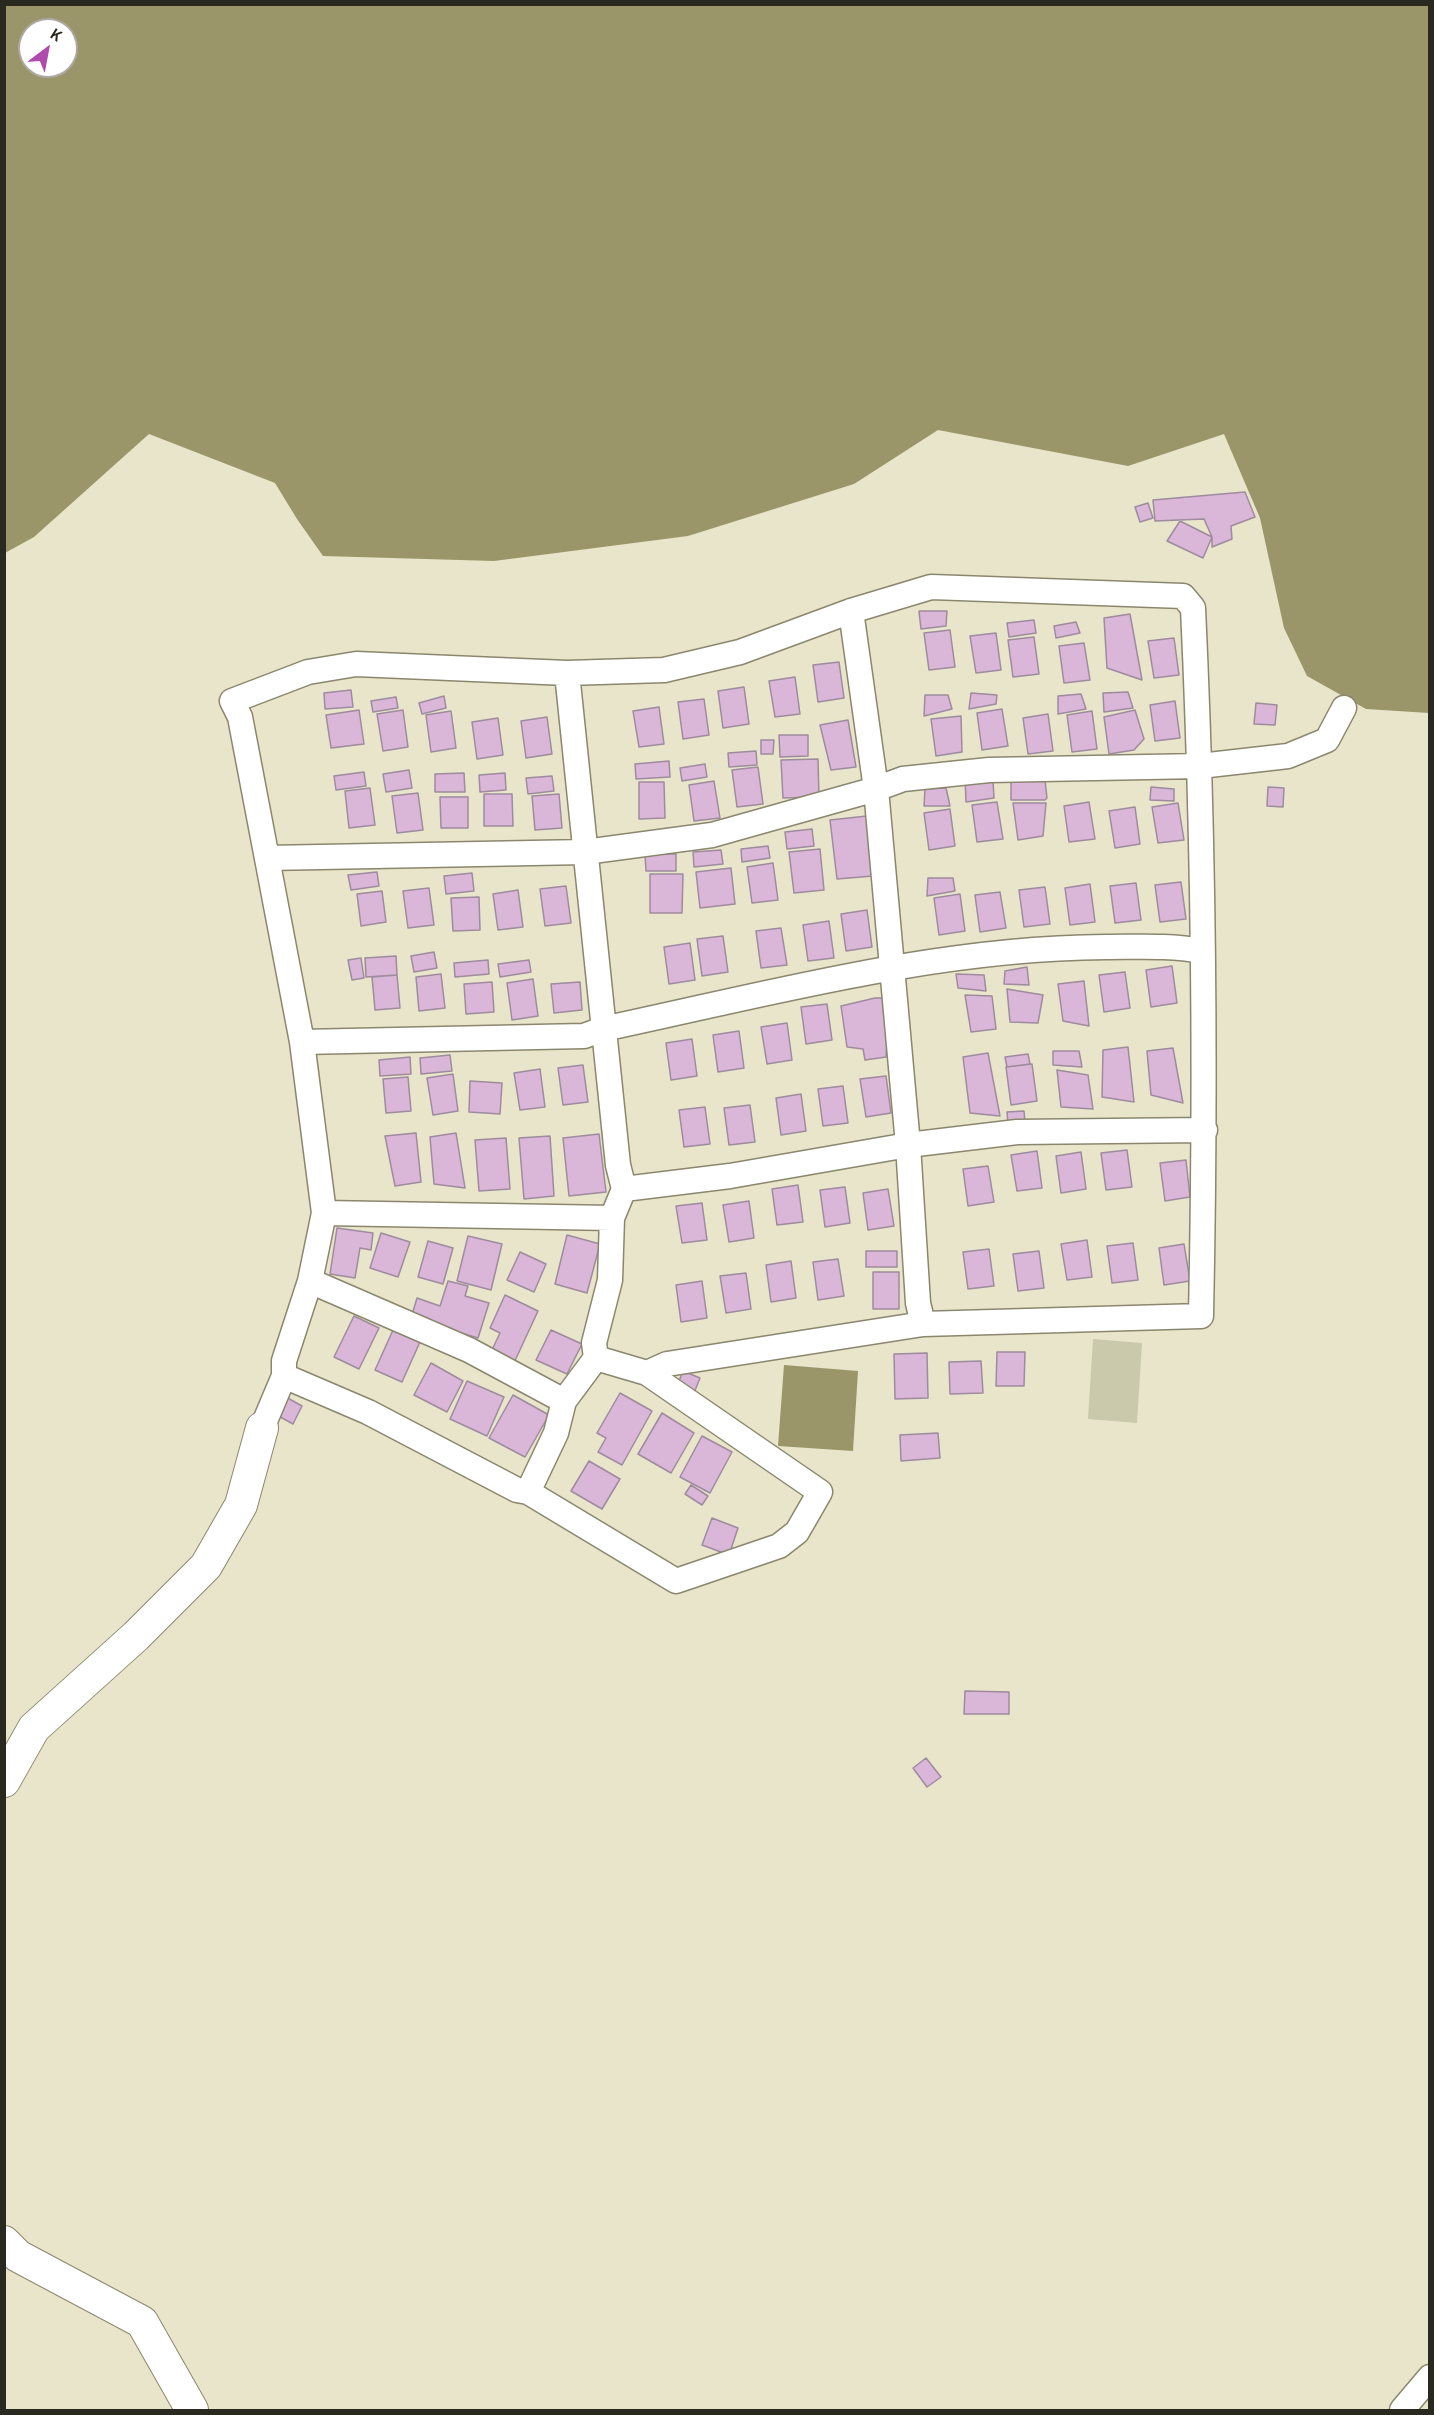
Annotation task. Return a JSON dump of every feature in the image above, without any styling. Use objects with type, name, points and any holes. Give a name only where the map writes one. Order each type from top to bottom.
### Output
[{"type":"main road","points":[[4,1781],[34,1728],[136,1636],[206,1566],[241,1505],[262,1428]]},
{"type":"main road","points":[[9,2248],[142,2322],[192,2410]]},
{"type":"street","points":[[262,1428],[284,1376],[284,1361],[310,1281],[324,1213],[302,1042],[240,717],[232,701],[308,672],[357,664],[567,673],[664,670],[740,652],[851,611],[931,587],[1183,597],[1193,608],[1200,766],[1205,1130],[1201,1316],[923,1324],[667,1364],[647,1373]]},
{"type":"street","points":[[851,611],[876,789],[908,1145],[918,1303],[923,1324]]},
{"type":"street","points":[[528,1492],[556,1433],[564,1401],[596,1358],[594,1343],[610,1280],[612,1218],[624,1189],[618,1165],[567,673]]},
{"type":"street","points":[[267,858],[585,852],[712,835],[876,789],[903,779],[989,770],[1200,766],[1288,756],[1327,740],[1344,708]]},
{"type":"street","points":[[302,1042],[584,1036],[603,1029],[892,968],[1056,947],[1181,947],[1202,951]]},
{"type":"street","points":[[624,1189],[730,1176],[908,1145],[1017,1132],[1205,1130]]},
{"type":"street","points":[[324,1213],[612,1218]]},
{"type":"street","points":[[310,1281],[469,1350],[564,1401]]},
{"type":"street","points":[[284,1376],[368,1412],[516,1490],[528,1492],[676,1581],[778,1546],[796,1532],[820,1492],[647,1373],[596,1358]]},
{"type":"street","points":[[1402,2410],[1430,2377]]},
{"type":"shaded area","points":[[5,5],[1429,5],[1429,713],[1366,709],[1307,676],[1284,628],[1260,518],[1224,434],[1128,466],[938,430],[854,484],[688,536],[494,561],[323,556],[275,483],[149,434],[34,537],[5,553]]},
{"type":"shaded area","points":[[1093,1339],[1142,1343],[1137,1423],[1088,1419]]},
{"type":"shaded area","points":[[784,1365],[858,1371],[853,1451],[778,1446]]},
{"type":"building","points":[[1245,492],[1255,517],[1231,526],[1232,539],[1212,547],[1212,537],[1204,519],[1155,521],[1153,500]]},
{"type":"building","points":[[1148,503],[1153,518],[1140,522],[1135,507]]},
{"type":"building","points":[[1180,521],[1212,537],[1203,558],[1167,541]]},
{"type":"building","points":[[919,611],[947,611],[946,626],[921,629]]},
{"type":"building","points":[[1130,614],[1142,680],[1107,668],[1104,618]]},
{"type":"building","points":[[1034,620],[1036,633],[1009,637],[1007,623]]},
{"type":"building","points":[[1076,622],[1080,633],[1056,638],[1054,626]]},
{"type":"building","points":[[950,630],[955,667],[929,670],[924,633]]},
{"type":"building","points":[[996,633],[1001,670],[976,673],[970,636]]},
{"type":"building","points":[[1034,637],[1039,674],[1013,677],[1008,640]]},
{"type":"building","points":[[1174,638],[1179,675],[1154,678],[1148,641]]},
{"type":"building","points":[[1084,643],[1090,680],[1064,683],[1059,646]]},
{"type":"building","points":[[839,662],[844,698],[818,702],[813,665]]},
{"type":"building","points":[[795,677],[800,714],[775,717],[769,681]]},
{"type":"building","points":[[744,687],[749,724],[723,728],[718,691]]},
{"type":"building","points":[[351,690],[353,707],[325,709],[324,693]]},
{"type":"building","points":[[1128,692],[1133,708],[1104,712],[1103,693]]},
{"type":"building","points":[[971,693],[997,695],[996,704],[969,709]]},
{"type":"building","points":[[1081,694],[1086,709],[1058,714],[1058,696]]},
{"type":"building","points":[[925,695],[948,695],[952,709],[924,716]]},
{"type":"building","points":[[444,696],[446,708],[422,714],[419,703]]},
{"type":"building","points":[[396,697],[398,708],[373,712],[371,701]]},
{"type":"building","points":[[704,699],[709,735],[683,739],[678,702]]},
{"type":"building","points":[[1175,701],[1180,738],[1155,741],[1150,705]]},
{"type":"building","points":[[1256,703],[1277,705],[1275,725],[1254,724]]},
{"type":"building","points":[[659,707],[664,744],[639,747],[633,711]]},
{"type":"building","points":[[1002,709],[1008,746],[982,750],[977,713]]},
{"type":"building","points":[[359,710],[364,744],[331,748],[326,715]]},
{"type":"building","points":[[403,710],[408,747],[383,751],[377,714]]},
{"type":"building","points":[[1135,710],[1144,739],[1134,750],[1109,754],[1104,717]]},
{"type":"building","points":[[451,711],[456,748],[431,752],[426,715]]},
{"type":"building","points":[[1092,711],[1097,749],[1072,752],[1067,715]]},
{"type":"building","points":[[1048,714],[1053,751],[1028,754],[1023,718]]},
{"type":"building","points":[[961,716],[962,752],[936,756],[931,719]]},
{"type":"building","points":[[547,717],[552,754],[526,758],[521,721]]},
{"type":"building","points":[[498,718],[503,755],[477,759],[472,722]]},
{"type":"building","points":[[848,720],[856,767],[831,770],[820,725]]},
{"type":"building","points":[[779,735],[808,735],[808,756],[780,757]]},
{"type":"building","points":[[761,740],[774,740],[773,754],[761,754]]},
{"type":"building","points":[[756,751],[757,765],[729,767],[728,753]]},
{"type":"building","points":[[818,759],[819,797],[783,798],[781,760]]},
{"type":"building","points":[[669,761],[670,777],[636,779],[635,764]]},
{"type":"building","points":[[705,764],[707,777],[682,781],[680,768]]},
{"type":"building","points":[[758,767],[763,804],[737,807],[732,770]]},
{"type":"building","points":[[409,770],[412,788],[386,792],[383,774]]},
{"type":"building","points":[[364,772],[366,786],[336,790],[334,776]]},
{"type":"building","points":[[464,773],[465,792],[435,792],[435,774]]},
{"type":"building","points":[[505,773],[506,790],[480,792],[479,775]]},
{"type":"building","points":[[552,776],[554,791],[528,794],[526,778]]},
{"type":"building","points":[[965,778],[993,781],[994,798],[966,802]]},
{"type":"building","points":[[1011,779],[1045,780],[1047,798],[1045,800],[1011,800]]},
{"type":"building","points":[[714,781],[720,818],[694,821],[689,785]]},
{"type":"building","points":[[639,782],[664,782],[665,818],[639,819]]},
{"type":"building","points":[[1151,787],[1174,789],[1174,801],[1150,800]]},
{"type":"building","points":[[1268,787],[1284,788],[1283,807],[1267,806]]},
{"type":"building","points":[[370,788],[375,825],[349,828],[345,791]]},
{"type":"building","points":[[946,788],[950,806],[924,806],[925,789]]},
{"type":"building","points":[[418,793],[423,830],[397,833],[392,796]]},
{"type":"building","points":[[484,794],[512,794],[513,826],[484,826]]},
{"type":"building","points":[[559,794],[562,828],[535,830],[532,796]]},
{"type":"building","points":[[440,797],[468,797],[468,828],[441,828]]},
{"type":"building","points":[[997,802],[1003,839],[977,842],[972,805]]},
{"type":"building","points":[[1089,802],[1095,839],[1069,842],[1064,806]]},
{"type":"building","points":[[1013,803],[1046,803],[1043,836],[1018,840]]},
{"type":"building","points":[[1178,803],[1184,840],[1158,843],[1152,807]]},
{"type":"building","points":[[1135,807],[1140,844],[1115,848],[1109,811]]},
{"type":"building","points":[[950,809],[955,846],[929,850],[924,813]]},
{"type":"building","points":[[867,816],[873,876],[837,879],[830,820]]},
{"type":"building","points":[[812,829],[814,846],[787,849],[785,832]]},
{"type":"building","points":[[768,846],[770,858],[742,862],[741,849]]},
{"type":"building","points":[[820,849],[824,890],[794,893],[789,852]]},
{"type":"building","points":[[721,850],[723,864],[694,867],[693,852]]},
{"type":"building","points":[[645,854],[676,854],[676,871],[646,871]]},
{"type":"building","points":[[773,863],[778,900],[752,903],[747,867]]},
{"type":"building","points":[[731,868],[735,904],[700,908],[696,872]]},
{"type":"building","points":[[377,872],[379,886],[351,890],[348,875]]},
{"type":"building","points":[[472,873],[474,891],[446,894],[444,876]]},
{"type":"building","points":[[650,874],[683,874],[682,913],[650,913]]},
{"type":"building","points":[[928,878],[953,878],[955,891],[927,896]]},
{"type":"building","points":[[1181,882],[1186,919],[1160,922],[1155,885]]},
{"type":"building","points":[[1136,883],[1141,920],[1115,923],[1110,886]]},
{"type":"building","points":[[1090,884],[1095,922],[1070,925],[1065,888]]},
{"type":"building","points":[[566,886],[571,923],[545,926],[540,889]]},
{"type":"building","points":[[1045,887],[1050,924],[1024,927],[1019,890]]},
{"type":"building","points":[[429,888],[434,925],[408,928],[403,891]]},
{"type":"building","points":[[518,890],[523,927],[498,930],[493,894]]},
{"type":"building","points":[[382,891],[386,922],[361,926],[357,894]]},
{"type":"building","points":[[1000,892],[1006,928],[980,932],[975,895]]},
{"type":"building","points":[[960,894],[965,931],[939,935],[934,898]]},
{"type":"building","points":[[479,897],[480,930],[453,931],[451,898]]},
{"type":"building","points":[[867,910],[872,947],[846,951],[841,914]]},
{"type":"building","points":[[829,921],[834,958],[808,961],[803,925]]},
{"type":"building","points":[[781,928],[787,965],[761,968],[756,931]]},
{"type":"building","points":[[723,936],[728,972],[702,976],[697,939]]},
{"type":"building","points":[[690,943],[695,980],[669,984],[664,947]]},
{"type":"building","points":[[434,952],[437,968],[414,972],[411,956]]},
{"type":"building","points":[[396,956],[397,975],[366,977],[365,958]]},
{"type":"building","points":[[361,958],[364,978],[352,980],[348,960]]},
{"type":"building","points":[[488,960],[489,974],[455,977],[454,963]]},
{"type":"building","points":[[529,960],[531,972],[500,977],[498,964]]},
{"type":"building","points":[[1172,966],[1177,1003],[1151,1007],[1146,970]]},
{"type":"building","points":[[1027,967],[1029,985],[1004,984],[1005,971]]},
{"type":"building","points":[[1125,972],[1130,1008],[1104,1012],[1099,975]]},
{"type":"building","points":[[441,974],[445,1008],[419,1011],[416,977]]},
{"type":"building","points":[[956,974],[984,975],[986,991],[958,988]]},
{"type":"building","points":[[397,975],[400,1008],[375,1010],[372,977]]},
{"type":"building","points":[[533,979],[538,1016],[512,1020],[507,983]]},
{"type":"building","points":[[1084,981],[1089,1026],[1063,1021],[1058,984]]},
{"type":"building","points":[[492,982],[494,1012],[466,1014],[464,984]]},
{"type":"building","points":[[580,982],[582,1010],[554,1013],[551,984]]},
{"type":"building","points":[[1007,989],[1043,995],[1038,1023],[1010,1022]]},
{"type":"building","points":[[965,995],[992,996],[996,1029],[971,1032]]},
{"type":"building","points":[[884,998],[888,1025],[886,1057],[865,1060],[863,1049],[847,1047],[841,1006]]},
{"type":"building","points":[[827,1004],[832,1040],[806,1044],[801,1007]]},
{"type":"building","points":[[787,1023],[792,1060],[767,1064],[761,1027]]},
{"type":"building","points":[[739,1031],[744,1068],[718,1072],[713,1035]]},
{"type":"building","points":[[692,1039],[697,1076],[671,1080],[666,1043]]},
{"type":"building","points":[[1128,1047],[1134,1102],[1102,1097],[1103,1050]]},
{"type":"building","points":[[1173,1048],[1183,1103],[1151,1095],[1147,1051]]},
{"type":"building","points":[[1053,1051],[1079,1051],[1082,1067],[1053,1065]]},
{"type":"building","points":[[988,1053],[1000,1116],[970,1113],[963,1057]]},
{"type":"building","points":[[1028,1054],[1030,1064],[1007,1067],[1005,1057]]},
{"type":"building","points":[[450,1055],[452,1071],[421,1074],[420,1058]]},
{"type":"building","points":[[410,1057],[411,1074],[380,1076],[379,1060]]},
{"type":"building","points":[[1032,1064],[1037,1101],[1011,1105],[1006,1067]]},
{"type":"building","points":[[583,1065],[588,1102],[563,1105],[558,1068]]},
{"type":"building","points":[[540,1069],[545,1107],[520,1110],[514,1073]]},
{"type":"building","points":[[1057,1070],[1088,1075],[1093,1109],[1061,1107]]},
{"type":"building","points":[[453,1074],[458,1111],[433,1115],[427,1078]]},
{"type":"building","points":[[886,1076],[891,1113],[866,1117],[860,1079]]},
{"type":"building","points":[[408,1077],[411,1111],[386,1113],[383,1079]]},
{"type":"building","points":[[470,1081],[502,1083],[500,1114],[469,1112]]},
{"type":"building","points":[[843,1086],[848,1123],[823,1126],[818,1089]]},
{"type":"building","points":[[801,1094],[806,1131],[781,1135],[776,1098]]},
{"type":"building","points":[[750,1105],[755,1142],[729,1145],[724,1108]]},
{"type":"building","points":[[705,1107],[710,1144],[684,1147],[679,1110]]},
{"type":"building","points":[[1024,1111],[1025,1122],[1008,1124],[1007,1112]]},
{"type":"building","points":[[416,1133],[421,1182],[395,1186],[385,1136]]},
{"type":"building","points":[[456,1133],[465,1188],[434,1184],[430,1137]]},
{"type":"building","points":[[599,1134],[606,1192],[569,1196],[563,1138]]},
{"type":"building","points":[[550,1136],[554,1196],[524,1199],[519,1138]]},
{"type":"building","points":[[506,1138],[510,1189],[479,1191],[475,1140]]},
{"type":"building","points":[[1127,1150],[1132,1187],[1106,1190],[1101,1153]]},
{"type":"building","points":[[1037,1151],[1042,1188],[1017,1191],[1011,1155]]},
{"type":"building","points":[[1081,1152],[1086,1189],[1061,1193],[1056,1156]]},
{"type":"building","points":[[1186,1160],[1190,1197],[1165,1201],[1160,1163]]},
{"type":"building","points":[[988,1166],[994,1202],[968,1206],[963,1169]]},
{"type":"building","points":[[798,1185],[803,1222],[777,1225],[772,1189]]},
{"type":"building","points":[[845,1187],[850,1223],[825,1227],[820,1190]]},
{"type":"building","points":[[888,1189],[894,1226],[868,1230],[863,1193]]},
{"type":"building","points":[[749,1201],[754,1238],[729,1242],[723,1205]]},
{"type":"building","points":[[702,1203],[707,1240],[682,1243],[676,1206]]},
{"type":"building","points":[[337,1228],[373,1233],[371,1250],[360,1248],[355,1278],[330,1274]]},
{"type":"building","points":[[381,1233],[410,1242],[398,1277],[370,1268]]},
{"type":"building","points":[[567,1235],[600,1244],[587,1293],[555,1284]]},
{"type":"building","points":[[468,1236],[502,1244],[491,1290],[457,1281]]},
{"type":"building","points":[[1087,1240],[1092,1277],[1067,1280],[1061,1244]]},
{"type":"building","points":[[428,1241],[453,1248],[443,1284],[418,1277]]},
{"type":"building","points":[[1133,1243],[1138,1280],[1112,1283],[1107,1246]]},
{"type":"building","points":[[1184,1244],[1190,1281],[1164,1285],[1159,1248]]},
{"type":"building","points":[[989,1249],[994,1286],[968,1289],[963,1252]]},
{"type":"building","points":[[866,1251],[897,1251],[897,1267],[866,1267]]},
{"type":"building","points":[[1039,1251],[1044,1288],[1018,1291],[1013,1254]]},
{"type":"building","points":[[520,1252],[546,1264],[534,1292],[507,1280]]},
{"type":"building","points":[[838,1259],[844,1296],[818,1300],[813,1262]]},
{"type":"building","points":[[791,1261],[796,1298],[771,1302],[766,1265]]},
{"type":"building","points":[[873,1272],[899,1272],[899,1309],[873,1309]]},
{"type":"building","points":[[746,1273],[751,1309],[726,1313],[720,1276]]},
{"type":"building","points":[[448,1281],[468,1286],[465,1296],[489,1303],[478,1338],[411,1318],[417,1298],[440,1306]]},
{"type":"building","points":[[702,1281],[707,1318],[681,1322],[676,1285]]},
{"type":"building","points":[[505,1295],[538,1311],[513,1365],[490,1354],[500,1333],[490,1328]]},
{"type":"building","points":[[354,1316],[379,1328],[359,1369],[334,1357]]},
{"type":"building","points":[[393,1330],[420,1342],[402,1382],[375,1370]]},
{"type":"building","points":[[551,1330],[582,1344],[567,1374],[536,1360]]},
{"type":"building","points":[[997,1352],[1025,1352],[1024,1386],[996,1386]]},
{"type":"building","points":[[927,1353],[928,1398],[895,1399],[894,1354]]},
{"type":"building","points":[[981,1361],[983,1393],[950,1394],[949,1362]]},
{"type":"building","points":[[431,1363],[463,1381],[447,1412],[414,1395]]},
{"type":"building","points":[[683,1371],[700,1378],[694,1393],[677,1386]]},
{"type":"building","points":[[467,1381],[504,1397],[487,1436],[450,1419]]},
{"type":"building","points":[[620,1393],[652,1411],[622,1465],[598,1452],[606,1438],[597,1433]]},
{"type":"building","points":[[513,1395],[549,1415],[525,1457],[489,1438]]},
{"type":"building","points":[[284,1396],[302,1406],[293,1424],[275,1414]]},
{"type":"building","points":[[662,1413],[694,1433],[671,1473],[638,1454]]},
{"type":"building","points":[[938,1433],[940,1458],[901,1461],[900,1435]]},
{"type":"building","points":[[702,1436],[732,1452],[710,1493],[680,1477]]},
{"type":"building","points":[[589,1461],[620,1479],[602,1509],[571,1491]]},
{"type":"building","points":[[691,1485],[708,1496],[702,1505],[685,1494]]},
{"type":"building","points":[[712,1518],[738,1528],[729,1555],[702,1545]]},
{"type":"building","points":[[965,1691],[1009,1692],[1009,1714],[964,1714]]},
{"type":"building","points":[[926,1758],[941,1777],[927,1787],[913,1768]]}]
